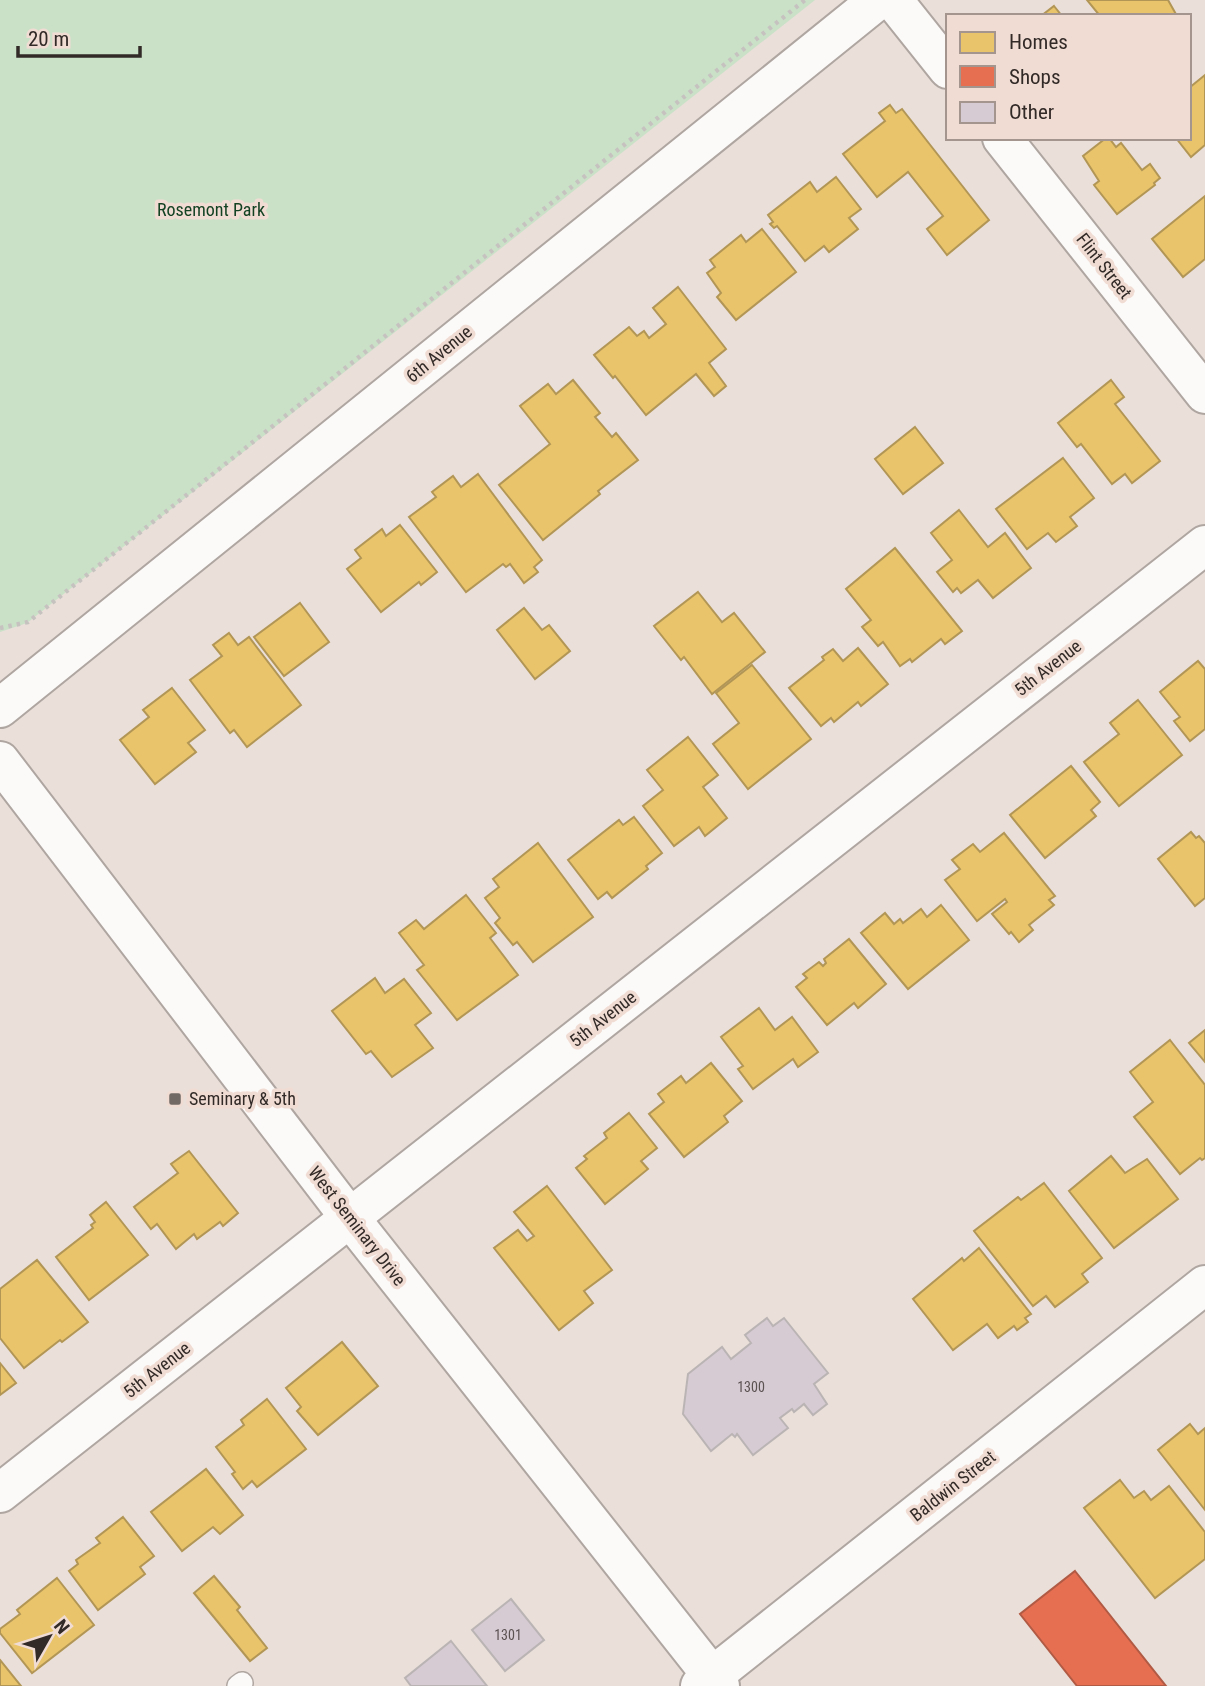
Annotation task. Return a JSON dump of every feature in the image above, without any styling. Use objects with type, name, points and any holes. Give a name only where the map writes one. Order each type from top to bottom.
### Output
[{"type":"street","name":"6th Avenue","points":[[0,708],[878,0]]},
{"type":"street","points":[[893,0],[946,66]]},
{"type":"street","name":"Flint Street","points":[[1004,140],[1205,394]]},
{"type":"street","name":"5th Avenue","points":[[0,1493],[1205,545]]},
{"type":"street","name":"West Seminary Drive","points":[[0,761],[711,1683]]},
{"type":"street","name":"Baldwin Street","points":[[711,1683],[1205,1285]]},
{"type":"path","points":[[0,628],[28,622],[805,0]]},
{"type":"green space","name":"Rosemont Park","points":[[0,0],[815,0],[27,623],[0,632]]},
{"type":"building: Homes","points":[[1087,0],[1168,0],[1176,14],[1098,14]]},
{"type":"building: Homes","points":[[1054,6],[1060,14],[1044,14]]},
{"type":"building: Homes","points":[[1205,75],[1205,145],[1191,157],[1178,140],[1191,140],[1191,86]]},
{"type":"building: Homes","points":[[890,105],[896,113],[902,109],[989,220],[947,255],[927,229],[943,216],[908,172],[877,197],[843,154],[885,121],[879,113]]},
{"type":"building: Homes","points":[[1103,140],[1111,140],[1116,147],[1121,143],[1142,170],[1150,164],[1160,178],[1155,185],[1117,214],[1094,185],[1099,181],[1083,156]]},
{"type":"building: Homes","points":[[836,177],[861,209],[849,218],[858,229],[829,252],[824,246],[805,261],[777,226],[774,228],[770,224],[773,222],[768,215],[810,182],[817,192]]},
{"type":"building: Homes","points":[[1205,196],[1205,259],[1183,277],[1152,239]]},
{"type":"building: Homes","points":[[762,229],[796,272],[736,320],[717,297],[721,293],[707,273],[715,267],[710,260],[741,235],[746,242]]},
{"type":"building: Homes","points":[[678,287],[726,349],[709,363],[726,386],[714,396],[696,374],[646,415],[615,376],[613,378],[594,355],[629,327],[637,336],[644,331],[649,338],[666,324],[653,308]]},
{"type":"building: Homes","points":[[573,380],[600,413],[595,417],[612,437],[616,433],[638,460],[543,540],[499,485],[550,444],[520,406],[548,384],[556,394]]},
{"type":"building: Homes","points":[[1111,380],[1124,397],[1115,404],[1160,461],[1132,483],[1125,474],[1112,484],[1081,444],[1077,447],[1058,423]]},
{"type":"building: Homes","points":[[915,427],[943,463],[903,494],[875,459]]},
{"type":"building: Homes","points":[[1063,458],[1094,498],[1070,517],[1077,526],[1056,542],[1048,533],[1027,549],[996,509]]},
{"type":"building: Homes","points":[[478,474],[542,560],[534,567],[538,572],[524,583],[510,564],[506,567],[503,564],[466,592],[409,517],[436,497],[432,492],[453,476],[461,487]]},
{"type":"building: Homes","points":[[959,510],[988,547],[1005,533],[1031,568],[993,598],[978,580],[961,593],[957,588],[953,592],[937,572],[952,560],[931,533]]},
{"type":"building: Homes","points":[[400,525],[437,572],[421,585],[419,582],[381,612],[347,569],[361,558],[355,550],[382,529],[386,536]]},
{"type":"building: Homes","points":[[895,548],[962,631],[945,644],[941,639],[912,662],[910,659],[900,666],[883,642],[878,646],[862,627],[871,620],[846,589]]},
{"type":"building: Homes","points":[[698,592],[722,622],[734,613],[765,652],[712,694],[684,657],[681,660],[654,626]]},
{"type":"building: Homes","points":[[300,603],[329,642],[284,676],[254,637]]},
{"type":"building: Homes","points":[[524,608],[542,630],[549,625],[570,651],[535,679],[497,630]]},
{"type":"building: Homes","points":[[229,633],[238,645],[249,637],[301,705],[247,747],[234,730],[230,733],[190,680],[222,656],[213,645]]},
{"type":"building: Homes","points":[[858,648],[888,684],[861,706],[858,702],[834,722],[831,718],[821,726],[789,688],[824,660],[822,657],[833,649],[843,661]]},
{"type":"building: Homes","points":[[1198,661],[1205,669],[1205,729],[1190,741],[1174,721],[1180,717],[1160,692]]},
{"type":"building: Homes","points":[[752,665],[811,739],[748,789],[713,744],[739,723],[716,693]]},
{"type":"building: Homes","points":[[172,688],[205,730],[188,743],[196,752],[155,784],[120,740],[149,717],[143,710]]},
{"type":"building: Homes","points":[[1138,700],[1182,755],[1119,806],[1084,762],[1119,734],[1110,723]]},
{"type":"building: Homes","points":[[688,737],[718,775],[703,787],[727,818],[705,836],[699,827],[674,846],[643,806],[663,790],[647,770]]},
{"type":"building: Homes","points":[[1071,766],[1100,802],[1091,810],[1096,816],[1045,858],[1010,815]]},
{"type":"building: Homes","points":[[634,817],[662,853],[646,866],[648,869],[612,898],[607,892],[598,899],[568,860],[619,820],[623,825]]},
{"type":"building: Homes","points":[[1191,832],[1205,843],[1205,898],[1195,906],[1158,859]]},
{"type":"building: Homes","points":[[1004,833],[1055,896],[1049,900],[1054,905],[1029,925],[1033,930],[1019,942],[992,914],[1007,902],[1005,899],[977,921],[945,880],[960,869],[952,860],[973,844],[980,852]]},
{"type":"building: Homes","points":[[538,843],[593,917],[533,962],[517,942],[513,945],[495,923],[500,918],[485,898],[499,887],[493,879]]},
{"type":"building: Homes","points":[[466,895],[496,933],[490,938],[518,975],[457,1020],[417,970],[424,965],[399,933],[416,920],[424,929]]},
{"type":"building: Homes","points":[[941,905],[969,940],[908,989],[861,933],[885,913],[894,924],[900,919],[903,923],[921,909],[927,917]]},
{"type":"building: Homes","points":[[849,939],[886,984],[858,1008],[854,1003],[827,1025],[796,987],[807,978],[803,974],[819,962],[823,966],[826,963],[824,959]]},
{"type":"building: Homes","points":[[375,978],[385,993],[404,979],[431,1013],[415,1025],[433,1048],[392,1077],[371,1051],[366,1054],[332,1011]]},
{"type":"building: Homes","points":[[759,1008],[775,1030],[792,1017],[818,1052],[798,1067],[793,1059],[753,1089],[738,1069],[743,1066],[721,1037]]},
{"type":"building: Homes","points":[[1205,1030],[1205,1062],[1189,1043]]},
{"type":"building: Homes","points":[[1170,1040],[1205,1085],[1205,1158],[1200,1158],[1180,1174],[1134,1117],[1153,1102],[1130,1072]]},
{"type":"building: Homes","points":[[711,1063],[742,1101],[724,1116],[728,1122],[684,1157],[649,1114],[664,1102],[658,1094],[681,1076],[686,1083]]},
{"type":"building: Homes","points":[[629,1113],[657,1148],[641,1161],[648,1169],[605,1204],[576,1168],[587,1159],[584,1156],[607,1138],[604,1133]]},
{"type":"building: Homes","points":[[189,1151],[238,1213],[223,1226],[220,1222],[197,1239],[194,1234],[176,1249],[157,1224],[151,1229],[134,1207],[178,1173],[171,1164]]},
{"type":"building: Homes","points":[[1111,1156],[1125,1173],[1147,1159],[1178,1199],[1114,1248],[1069,1191]]},
{"type":"building: Homes","points":[[1044,1183],[1102,1258],[1082,1274],[1088,1282],[1055,1307],[1046,1296],[1033,1306],[974,1231],[1018,1197],[1021,1200]]},
{"type":"building: Homes","points":[[547,1186],[612,1270],[584,1291],[593,1303],[559,1330],[494,1248],[518,1230],[527,1241],[534,1236],[514,1212]]},
{"type":"building: Homes","points":[[106,1202],[148,1255],[89,1300],[56,1257],[93,1228],[91,1225],[95,1222],[90,1215]]},
{"type":"building: Homes","points":[[979,1248],[1031,1314],[1025,1318],[1028,1322],[1017,1330],[1014,1326],[998,1338],[987,1324],[953,1350],[913,1299],[962,1258],[964,1261]]},
{"type":"building: Homes","points":[[37,1260],[88,1322],[24,1368],[0,1338],[0,1289]]},
{"type":"building: Homes","points":[[342,1342],[378,1386],[318,1435],[297,1411],[301,1407],[286,1388]]},
{"type":"building: Homes","points":[[0,1363],[16,1383],[0,1395]]},
{"type":"building: Homes","points":[[267,1399],[306,1449],[257,1487],[252,1481],[243,1489],[232,1474],[235,1472],[216,1447],[244,1425],[241,1420]]},
{"type":"building: Homes","points":[[1190,1424],[1198,1434],[1205,1428],[1205,1510],[1158,1450]]},
{"type":"building: Homes","points":[[206,1469],[243,1515],[220,1534],[213,1527],[182,1551],[151,1512]]},
{"type":"building: Homes","points":[[1120,1480],[1134,1498],[1144,1491],[1151,1500],[1169,1486],[1205,1532],[1205,1559],[1155,1598],[1084,1508]]},
{"type":"building: Homes","points":[[123,1517],[154,1556],[140,1567],[145,1574],[98,1610],[69,1571],[78,1564],[76,1560],[100,1543],[96,1538]]},
{"type":"building: Homes","points":[[214,1576],[240,1607],[237,1610],[267,1648],[250,1661],[194,1593]]},
{"type":"building: Homes","points":[[57,1578],[94,1625],[32,1673],[0,1633],[0,1629],[20,1614],[17,1610]]},
{"type":"building: Homes","points":[[0,1660],[21,1686],[0,1686]]},
{"type":"building: Shops","points":[[1075,1571],[1166,1686],[1077,1686],[1020,1614]]},
{"type":"building: Other","points":[[767,1318],[773,1326],[784,1318],[828,1373],[814,1384],[827,1404],[813,1415],[804,1404],[794,1412],[792,1409],[780,1418],[788,1428],[753,1455],[737,1434],[735,1437],[732,1434],[711,1451],[683,1414],[688,1374],[722,1347],[731,1359],[751,1343],[745,1335]]},
{"type":"building: Other","points":[[511,1599],[544,1640],[505,1671],[472,1630]]},
{"type":"building: Other","points":[[451,1641],[487,1686],[411,1686],[405,1678]]},
{"type":"place","name":"Seminary & 5th","points":[[175,1099]]}]
